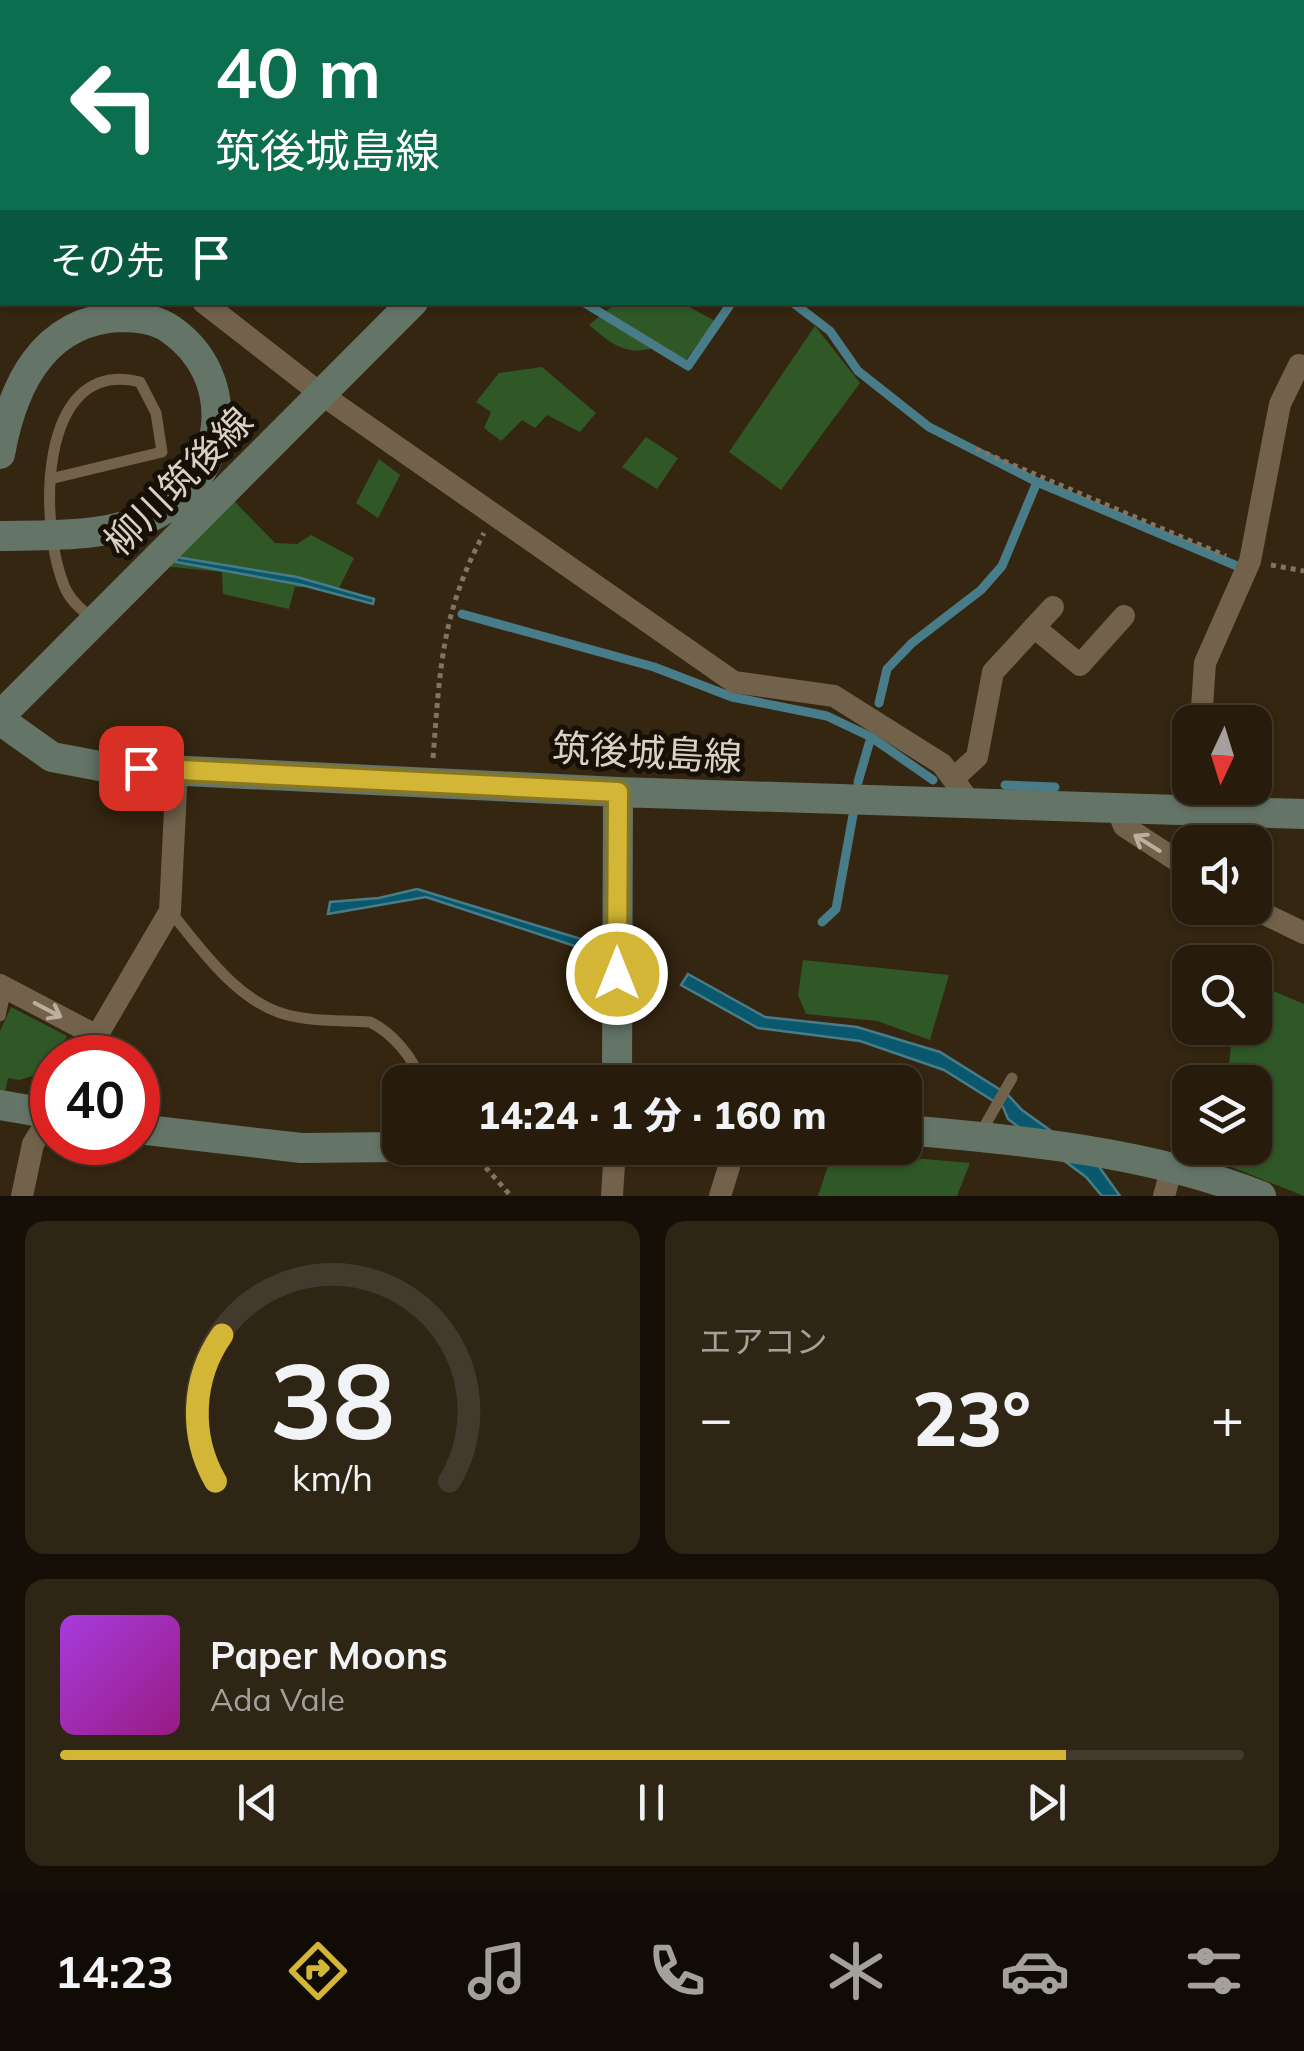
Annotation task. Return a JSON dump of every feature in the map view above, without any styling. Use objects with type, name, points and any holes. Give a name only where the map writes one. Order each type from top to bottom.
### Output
[{"type":"main road","name":"柳川筑後線","points":[[0,718],[410,305]]},
{"type":"main road","points":[[0,454],[20,380],[41,352],[70,329],[102,318],[137,316],[169,328],[194,351],[210,376],[216,415],[212,456],[191,492],[156,514],[107,530],[0,536]]},
{"type":"main road","name":"筑後城島線","points":[[0,718],[52,757],[105,767],[972,805],[1116,806],[1172,800]]},
{"type":"main road","points":[[616,1065],[618,792]]},
{"type":"main road","name":"筑後城島線","points":[[1243,805],[1304,814]]},
{"type":"main road","points":[[0,1105],[30,1110]]},
{"type":"main road","points":[[160,1132],[300,1148],[382,1147]]},
{"type":"main road","points":[[922,1132],[978,1138],[1168,1182],[1262,1196]]},
{"type":"street","points":[[206,305],[321,394],[734,682],[834,696],[942,764],[972,805]]},
{"type":"street","points":[[1202,705],[1205,663],[1250,561],[1280,404],[1298,365],[1304,368]]},
{"type":"street","points":[[953,779],[976,757],[993,672],[1052,607]]},
{"type":"street","points":[[1034,627],[1080,665],[1124,616]]},
{"type":"street","points":[[98,1035],[170,911],[177,769]]},
{"type":"street","points":[[1116,806],[1124,826],[1172,858]]},
{"type":"street","points":[[1272,918],[1304,933]]},
{"type":"street","points":[[3,986],[95,1035]]},
{"type":"street","points":[[22,1196],[30,1161]]},
{"type":"street","points":[[612,1196],[614,1165]]},
{"type":"street","points":[[720,1196],[729,1167]]},
{"type":"lane","points":[[50,479],[162,452],[156,413],[140,382],[103,378],[86,387],[62,424],[50,479],[48,507],[66,590],[96,621]]},
{"type":"lane","points":[[170,911],[205,954],[248,996],[288,1016],[370,1022],[382,1028],[412,1065]]},
{"type":"lane","points":[[0,1016],[3,986]]},
{"type":"lane","points":[[978,1138],[1010,1082]]},
{"type":"path","points":[[976,449],[1221,555],[1250,561]]},
{"type":"path","points":[[430,781],[445,628],[460,578],[494,514]]},
{"type":"path","points":[[483,1165],[510,1196]]},
{"type":"green space","points":[[614,305],[686,305],[715,321],[685,361],[662,345],[640,350],[623,348],[589,325]]},
{"type":"green space","points":[[815,326],[860,383],[781,490],[729,452]]},
{"type":"green space","points":[[542,367],[596,413],[580,432],[547,415],[535,428],[522,420],[501,441],[484,428],[491,412],[476,402],[499,373]]},
{"type":"green space","points":[[646,437],[678,458],[657,489],[622,467]]},
{"type":"green space","points":[[379,459],[400,475],[378,518],[356,503]]},
{"type":"green space","points":[[233,500],[275,543],[297,544],[311,535],[354,558],[339,588],[295,587],[289,609],[223,594],[222,572],[162,566]]},
{"type":"green space","points":[[803,960],[949,975],[930,1040],[877,1021],[806,1014],[798,995]]},
{"type":"green space","points":[[1272,990],[1304,1004],[1304,1196],[1226,1165],[1272,1165],[1272,1065],[1229,1065],[1231,1045],[1272,1045]]},
{"type":"green space","points":[[11,1007],[65,1035],[30,1035],[30,1077],[8,1078],[5,1092],[0,1091],[0,1031]]},
{"type":"green space","points":[[922,1159],[970,1163],[957,1196],[818,1196],[828,1165],[922,1165]]},
{"type":"water","points":[[176,557],[297,577],[374,599],[373,604],[302,585],[176,562]]},
{"type":"water","points":[[417,889],[594,943],[593,952],[426,897],[328,914],[330,902],[379,898]]},
{"type":"water","points":[[688,974],[765,1017],[857,1027],[940,1052],[1007,1094],[1022,1110],[1097,1164],[1120,1196],[1102,1196],[1086,1177],[1008,1119],[1003,1107],[944,1070],[860,1041],[758,1028],[681,985]]},
{"type":"waterway","points":[[588,305],[688,366],[730,305]]},
{"type":"waterway","points":[[796,305],[830,331],[858,371],[929,427],[1037,482],[1237,566]]},
{"type":"waterway","points":[[879,703],[887,669],[912,643],[981,590],[1002,566],[1037,482]]},
{"type":"waterway","points":[[462,614],[654,667],[732,697],[827,716],[871,737],[933,780]]},
{"type":"waterway","points":[[858,782],[871,737]]},
{"type":"waterway","points":[[1005,785],[1055,787]]},
{"type":"waterway","points":[[822,922],[836,909],[853,815]]},
{"type":"route","points":[[141,768],[618,792],[617,974]]}]
